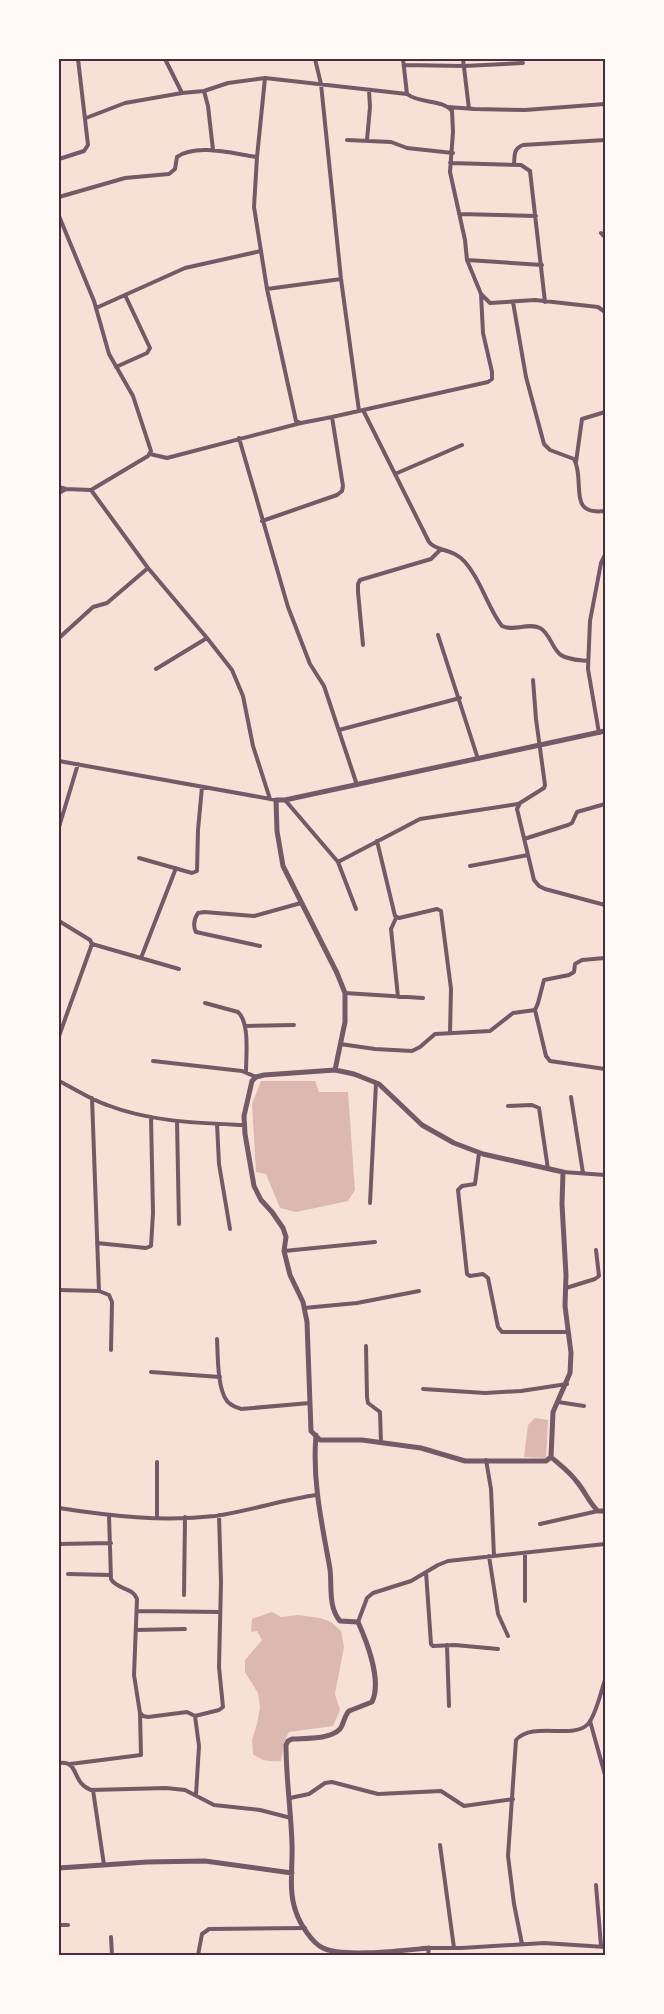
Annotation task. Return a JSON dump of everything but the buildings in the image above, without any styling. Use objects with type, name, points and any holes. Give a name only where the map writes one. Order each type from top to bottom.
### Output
[{"type":"street","points":[[59,159],[80,153],[87,148],[86,118],[78,59]]},
{"type":"street","points":[[165,59],[182,93]]},
{"type":"street","points":[[315,59],[321,84],[341,279],[361,410],[429,542],[434,547],[456,554],[467,564],[502,626],[508,628],[538,627],[543,630],[559,654],[564,657],[588,661]]},
{"type":"street","points":[[403,59],[407,94]]},
{"type":"street","points":[[463,59],[470,109]]},
{"type":"street","points":[[404,65],[464,66],[524,63]]},
{"type":"street","points":[[86,118],[125,103],[204,91],[228,83],[265,78],[407,94],[412,98],[428,103],[470,109],[525,110],[605,104]]},
{"type":"street","points":[[265,78],[256,156],[254,207],[267,289],[294,418],[301,423]]},
{"type":"street","points":[[367,140],[370,107],[368,90]]},
{"type":"street","points":[[204,91],[208,106],[213,150]]},
{"type":"street","points":[[59,487],[91,490],[150,454],[167,458],[239,438],[488,382],[492,379],[483,333],[481,294],[468,260],[450,163],[453,153],[452,111],[448,107]]},
{"type":"street","points":[[348,140],[391,142],[407,148],[453,153]]},
{"type":"street","points":[[514,164],[515,151],[517,147],[523,145],[605,140]]},
{"type":"street","points":[[59,196],[125,178],[169,174],[173,172],[177,157],[180,155],[213,150],[256,156]]},
{"type":"street","points":[[450,163],[514,164],[527,167],[530,171],[545,302]]},
{"type":"street","points":[[459,214],[536,216]]},
{"type":"street","points":[[59,216],[96,308],[108,354],[133,396],[151,449],[150,454]]},
{"type":"street","points":[[601,233],[605,237]]},
{"type":"street","points":[[96,308],[185,268],[261,251]]},
{"type":"street","points":[[468,260],[542,265]]},
{"type":"street","points":[[267,289],[341,279]]},
{"type":"street","points":[[116,367],[147,353],[150,348],[125,294]]},
{"type":"street","points":[[481,294],[490,303],[523,300],[598,308],[605,312]]},
{"type":"street","points":[[513,302],[526,377],[544,444],[550,450],[574,459],[576,463]]},
{"type":"street","points":[[605,412],[582,419],[576,463],[581,502],[584,508],[595,512],[605,511]]},
{"type":"street","points":[[262,520],[337,495],[342,491],[343,486],[332,417]]},
{"type":"street","points":[[239,438],[288,607],[309,662],[323,685],[357,785]]},
{"type":"street","points":[[395,474],[462,445]]},
{"type":"street","points":[[59,493],[66,489]]},
{"type":"street","points":[[91,490],[148,568],[208,638],[232,670],[240,688],[253,746],[273,800],[283,866],[338,973],[345,993],[345,1022],[335,1070]]},
{"type":"street","points":[[363,645],[358,592],[360,580],[364,577],[431,559],[441,549]]},
{"type":"street","points":[[59,761],[273,800],[285,800],[602,732],[588,681],[588,661],[590,621],[600,563],[605,555]]},
{"type":"street","points":[[59,638],[93,606],[108,603],[148,568]]},
{"type":"street","points":[[438,635],[460,698],[478,759]]},
{"type":"street","points":[[156,670],[208,638]]},
{"type":"street","points":[[338,862],[408,824],[426,817],[518,804],[545,787],[533,680]]},
{"type":"street","points":[[339,730],[460,698]]},
{"type":"street","points":[[59,827],[78,764]]},
{"type":"street","points":[[139,858],[192,873],[197,871],[202,787]]},
{"type":"street","points":[[285,800],[338,862],[356,909]]},
{"type":"street","points":[[518,804],[517,809],[534,880],[539,886],[605,905]]},
{"type":"street","points":[[524,838],[568,825],[572,822],[577,812],[605,804]]},
{"type":"street","points":[[377,841],[396,918],[391,929],[398,997]]},
{"type":"street","points":[[470,866],[528,855]]},
{"type":"street","points":[[141,958],[176,868]]},
{"type":"street","points":[[260,946],[196,932],[194,928],[196,917],[198,913],[204,912],[254,916],[301,903]]},
{"type":"street","points":[[396,918],[437,909],[441,911],[451,989],[450,1033]]},
{"type":"street","points":[[59,921],[90,940],[92,944],[179,969]]},
{"type":"street","points":[[59,1036],[92,944]]},
{"type":"street","points":[[605,958],[582,960],[575,964],[574,972],[569,975],[544,980],[535,1010],[546,1056],[550,1061],[605,1069]]},
{"type":"street","points":[[345,993],[423,998]]},
{"type":"street","points":[[205,1003],[238,1012],[244,1019],[246,1026],[246,1072]]},
{"type":"street","points":[[340,1044],[361,1048],[412,1051],[420,1047],[434,1034],[490,1031],[513,1013],[535,1010]]},
{"type":"street","points":[[246,1026],[294,1025]]},
{"type":"street","points":[[153,1060],[246,1072],[256,1077]]},
{"type":"street","points":[[563,1172],[565,1306],[571,1353],[570,1373],[553,1412],[551,1457],[546,1461],[465,1461],[420,1448],[338,1439],[320,1440],[311,1430],[307,1322],[304,1308],[290,1275],[284,1251],[286,1237],[283,1228],[261,1200],[254,1186],[244,1125],[252,1081],[256,1077],[335,1070],[354,1074],[376,1083],[422,1125],[454,1143],[479,1153],[563,1172],[605,1174]]},
{"type":"street","points":[[59,1081],[92,1098],[129,1112],[177,1121],[244,1125]]},
{"type":"street","points":[[370,1203],[376,1083]]},
{"type":"street","points":[[570,1097],[583,1173]]},
{"type":"street","points":[[92,1098],[99,1291]]},
{"type":"street","points":[[508,1106],[532,1105],[539,1108],[548,1169]]},
{"type":"street","points":[[98,1243],[146,1248],[151,1246],[151,1117]]},
{"type":"street","points":[[177,1121],[179,1224]]},
{"type":"street","points":[[217,1124],[219,1164],[230,1229]]},
{"type":"street","points":[[479,1153],[475,1184],[462,1186],[458,1190],[467,1274],[470,1276],[483,1274],[488,1278],[498,1327],[502,1332],[568,1332]]},
{"type":"street","points":[[284,1251],[375,1242]]},
{"type":"street","points":[[566,1288],[597,1278],[600,1274],[596,1250]]},
{"type":"street","points":[[59,1290],[106,1292],[111,1298],[111,1350]]},
{"type":"street","points":[[304,1308],[357,1303],[419,1291]]},
{"type":"street","points":[[217,1338],[220,1377],[228,1402],[241,1409],[310,1403]]},
{"type":"street","points":[[366,1346],[367,1401],[380,1412],[381,1443]]},
{"type":"street","points":[[151,1372],[220,1377]]},
{"type":"street","points":[[423,1389],[499,1393],[566,1384]]},
{"type":"street","points":[[558,1402],[584,1406]]},
{"type":"street","points":[[316,1436],[316,1495],[330,1572],[335,1615],[340,1621],[358,1622]]},
{"type":"street","points":[[551,1457],[568,1471],[598,1512]]},
{"type":"street","points":[[486,1460],[491,1489],[492,1556],[498,1614],[508,1636]]},
{"type":"street","points":[[157,1462],[157,1518]]},
{"type":"street","points":[[59,1508],[109,1516],[185,1517],[220,1515],[316,1495]]},
{"type":"street","points":[[540,1524],[605,1512],[605,1525]]},
{"type":"street","points":[[140,1714],[148,1717],[187,1712],[195,1716],[219,1710],[223,1707],[219,1666],[220,1515]]},
{"type":"street","points":[[59,1762],[70,1764],[141,1755],[140,1714],[134,1675],[137,1611],[135,1595],[113,1583],[110,1575],[111,1543],[109,1516]]},
{"type":"street","points":[[184,1594],[185,1517]]},
{"type":"street","points":[[59,1544],[111,1543]]},
{"type":"street","points":[[596,1885],[603,1947],[544,1943],[365,1953],[326,1952],[310,1936],[296,1912],[292,1889],[290,1798],[286,1773],[288,1741],[335,1733],[343,1724],[349,1711],[372,1702],[375,1695],[376,1682],[364,1636],[358,1622],[366,1598],[373,1593],[411,1581],[448,1561],[605,1544]]},
{"type":"street","points":[[524,1553],[524,1602]]},
{"type":"street","points":[[426,1572],[431,1644],[433,1646],[447,1645],[498,1649]]},
{"type":"street","points":[[68,1574],[110,1575]]},
{"type":"street","points":[[137,1611],[220,1612]]},
{"type":"street","points":[[136,1630],[185,1629]]},
{"type":"street","points":[[447,1645],[449,1706]]},
{"type":"street","points":[[522,1944],[509,1871],[508,1841],[513,1799],[516,1743],[518,1738],[540,1731],[578,1729],[588,1724],[605,1680]]},
{"type":"street","points":[[195,1716],[199,1746],[196,1795]]},
{"type":"street","points":[[590,1721],[605,1775]]},
{"type":"street","points":[[70,1764],[80,1785],[84,1788],[93,1790],[166,1788],[184,1790],[214,1805],[260,1810],[291,1818]]},
{"type":"street","points":[[290,1798],[309,1794],[325,1783],[332,1782],[378,1794],[441,1791],[464,1806],[513,1799]]},
{"type":"street","points":[[93,1790],[104,1864]]},
{"type":"street","points":[[440,1845],[454,1948]]},
{"type":"street","points":[[59,1868],[104,1864],[205,1861],[292,1873]]},
{"type":"street","points":[[59,1926],[68,1926]]},
{"type":"street","points":[[198,1955],[202,1934],[209,1930],[305,1928]]},
{"type":"street","points":[[111,1937],[112,1955]]},
{"type":"street","points":[[428,1955],[429,1948]]},
{"type":"street","points":[[460,1955],[461,1948]]},
{"type":"shaded area","points":[[261,1081],[315,1081],[319,1092],[348,1092],[355,1190],[348,1201],[296,1212],[280,1208],[266,1174],[256,1172],[252,1104]]},
{"type":"shaded area","points":[[535,1418],[548,1420],[546,1458],[524,1457],[528,1425]]},
{"type":"shaded area","points":[[272,1612],[281,1617],[298,1615],[320,1618],[331,1622],[341,1631],[344,1647],[335,1694],[340,1710],[333,1726],[289,1732],[285,1740],[281,1761],[263,1760],[253,1754],[252,1740],[260,1707],[258,1693],[245,1672],[245,1660],[262,1640],[257,1631],[251,1632],[252,1619]]}]
